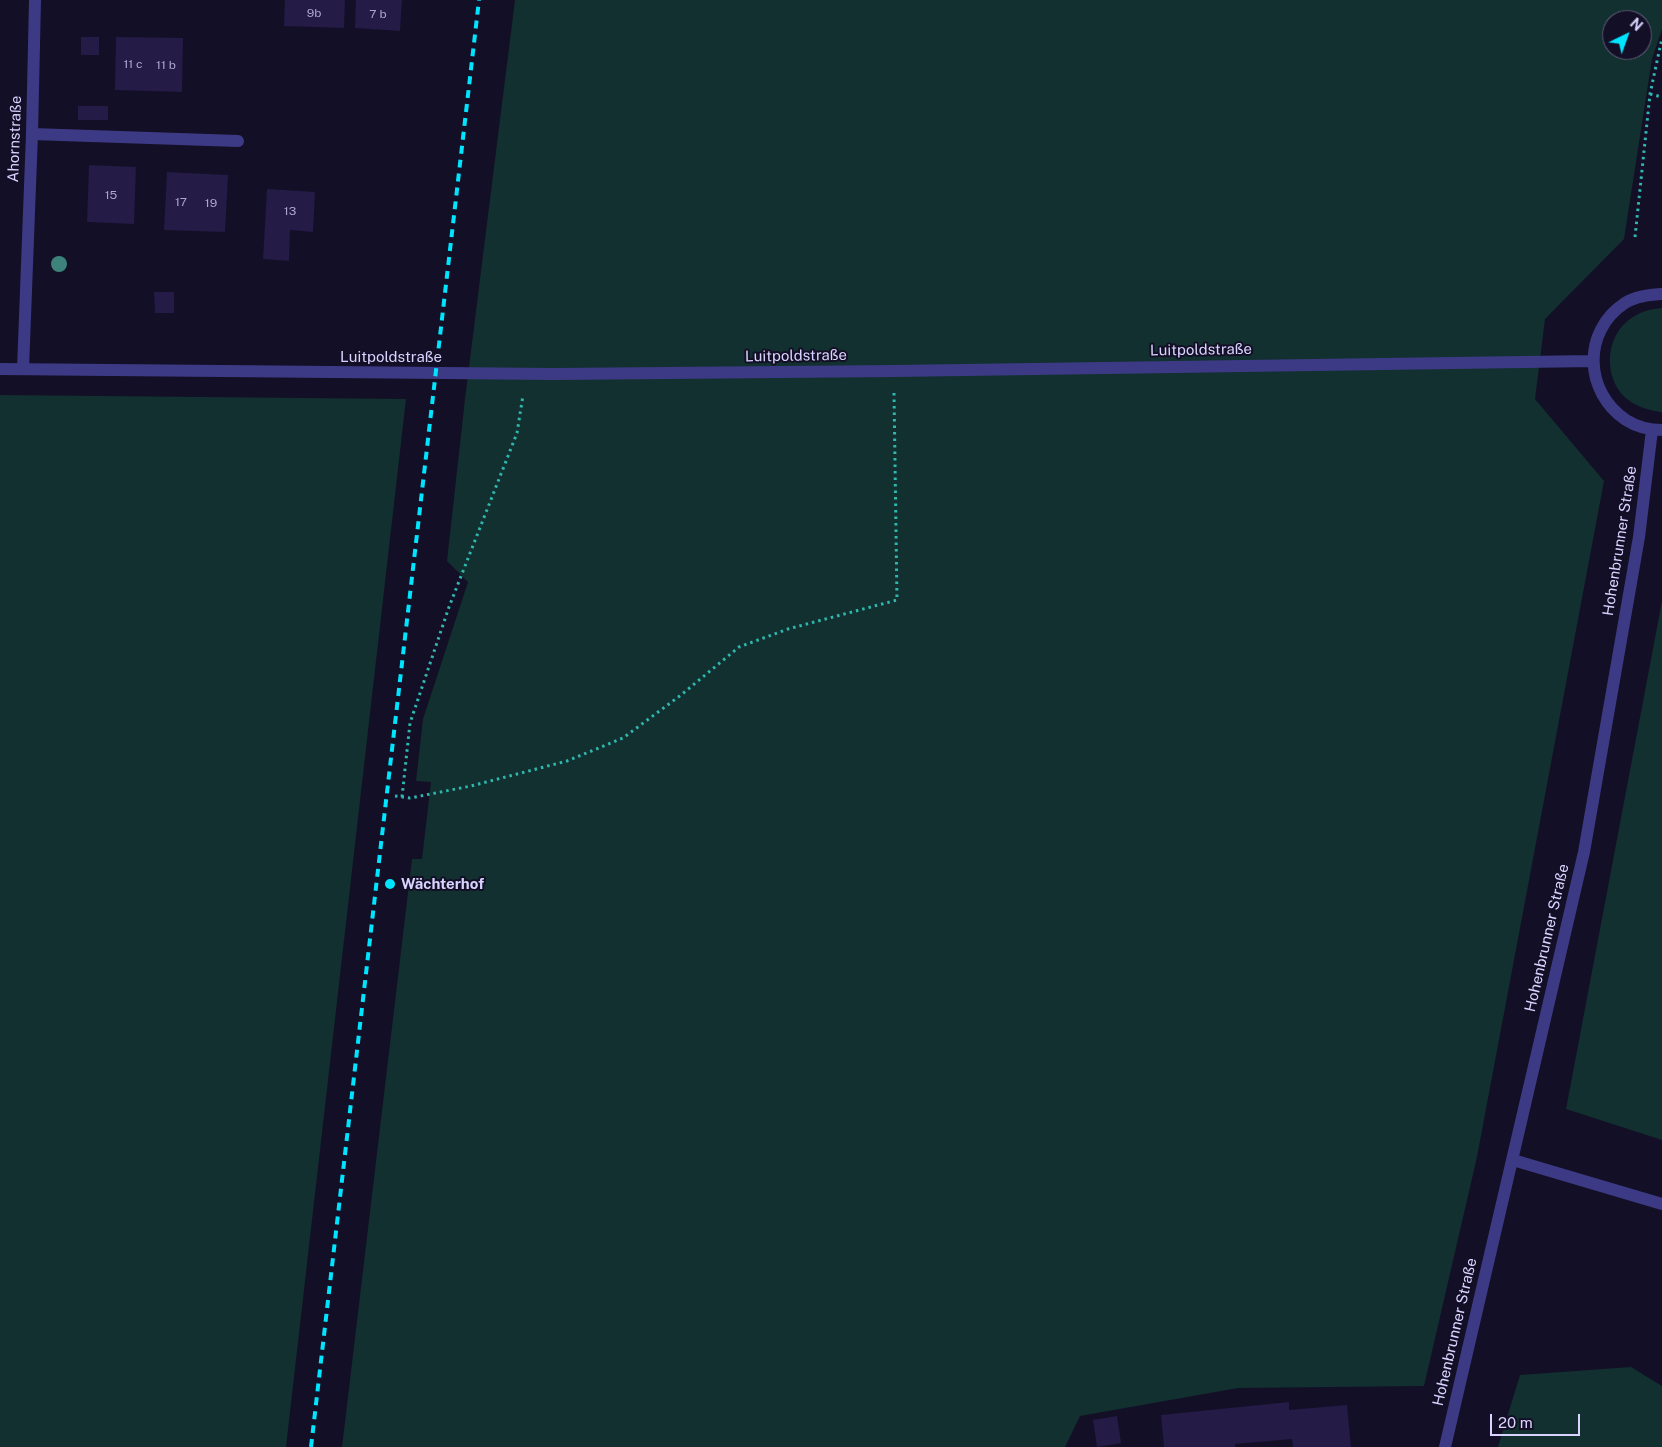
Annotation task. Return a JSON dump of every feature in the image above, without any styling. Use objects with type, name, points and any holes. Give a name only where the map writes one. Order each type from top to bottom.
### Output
[{"type":"street","name":"Ahornstraße","points":[[23,369],[35,0]]},
{"type":"street","points":[[32,134],[238,141]]},
{"type":"street","points":[[1657,430],[1633,424],[1616,414],[1604,398],[1595,380],[1592,361],[1597,338],[1608,318],[1625,303],[1647,295],[1662,294]]},
{"type":"street","name":"Luitpoldstraße","points":[[0,369],[554,374],[888,372],[1592,361]]},
{"type":"street","name":"Hohenbrunner Straße","points":[[1445,1447],[1584,852],[1657,430]]},
{"type":"street","points":[[1512,1160],[1662,1204]]},
{"type":"path","points":[[1635,237],[1650,94],[1662,38]]},
{"type":"path","points":[[1650,94],[1662,97]]},
{"type":"path","points":[[402,797],[410,723],[449,607],[517,433],[523,395]]},
{"type":"path","points":[[395,796],[410,798],[472,786],[566,761],[623,738],[681,695],[739,647],[788,628],[897,600],[894,418]]},
{"type":"green space","points":[[515,0],[1662,0],[1662,29],[1652,59],[1652,10],[1602,10],[1602,60],[1652,60],[1624,239],[1545,319],[1535,399],[1604,481],[1477,1157],[1424,1386],[1238,1388],[1080,1416],[1065,1447],[342,1447],[412,859],[422,859],[431,782],[416,781],[423,719],[468,582],[447,561],[465,399]]},
{"type":"green space","points":[[1662,308],[1662,412],[1660,412],[1638,406],[1622,394],[1611,372],[1610,359],[1616,335],[1623,325],[1640,313]]},
{"type":"green space","points":[[0,395],[406,399],[286,1447],[0,1447]]},
{"type":"green space","points":[[1662,601],[1662,1140],[1566,1109]]},
{"type":"green space","points":[[1631,1367],[1662,1386],[1662,1447],[1498,1447],[1520,1375]]},
{"type":"building","points":[[285,0],[345,0],[344,28],[284,26]]},
{"type":"building","points":[[356,0],[402,0],[400,31],[355,28]]},
{"type":"building","points":[[81,37],[99,37],[99,55],[81,55]]},
{"type":"building","points":[[116,37],[183,38],[182,92],[115,90]]},
{"type":"building","points":[[78,106],[108,106],[108,120],[78,120]]},
{"type":"building","points":[[89,165],[136,167],[134,224],[87,222]]},
{"type":"building","points":[[167,172],[228,175],[225,232],[164,230]]},
{"type":"building","points":[[267,189],[315,192],[313,232],[290,230],[289,261],[263,259]]},
{"type":"building","points":[[154,292],[174,292],[174,313],[155,313]]},
{"type":"building","points":[[1289,1402],[1289,1410],[1347,1405],[1351,1447],[1293,1447],[1292,1439],[1235,1444],[1235,1447],[1164,1447],[1161,1415]]},
{"type":"building","points":[[1117,1416],[1121,1443],[1097,1447],[1093,1420]]},
{"type":"railway","points":[[311,1447],[479,0]]},
{"type":"place","name":"Wächterhof","points":[[390,884]]}]
